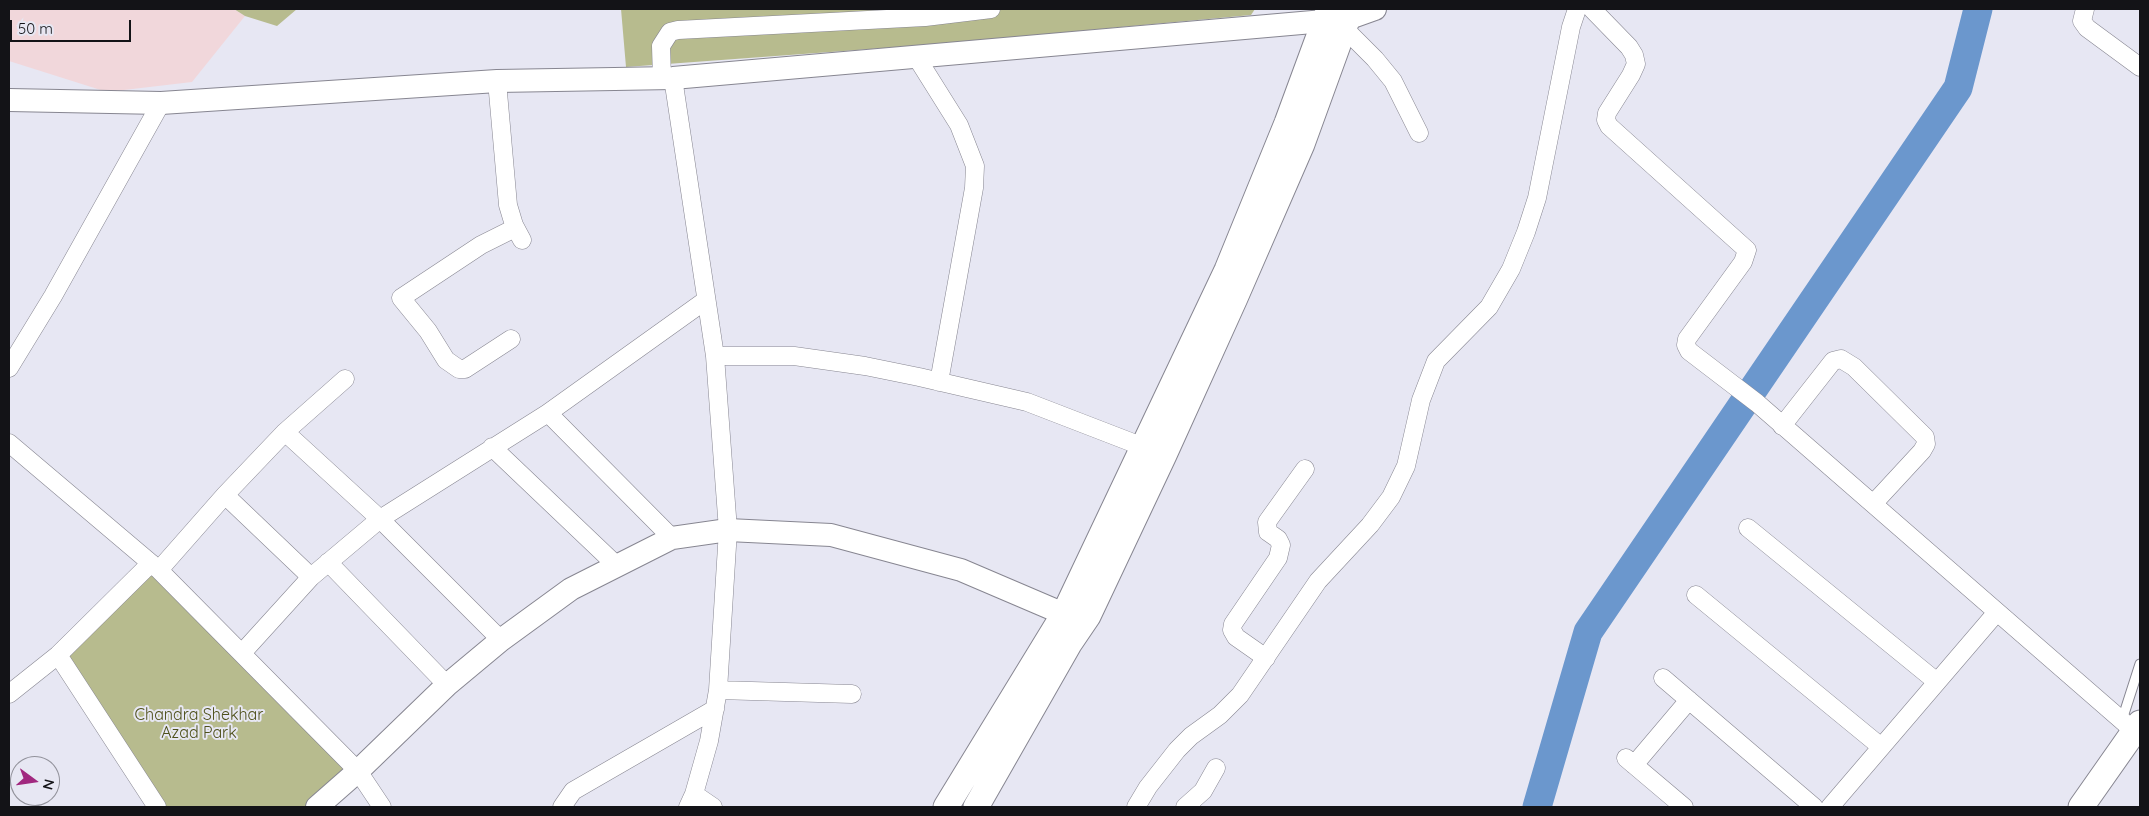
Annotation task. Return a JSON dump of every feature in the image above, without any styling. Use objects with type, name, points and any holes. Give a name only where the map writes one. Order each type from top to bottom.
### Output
[{"type":"main road","points":[[946,807],[1073,619],[1153,451],[1287,123],[1339,17]]},
{"type":"main road","points":[[976,807],[1068,644],[1073,619]]},
{"type":"main road","points":[[2081,807],[2132,725]]},
{"type":"street","points":[[713,807],[691,800],[715,709],[718,690],[728,530],[715,356],[661,46],[670,32],[678,30],[926,18],[991,9]]},
{"type":"street","points":[[9,100],[160,103],[497,81],[667,78],[917,58],[1339,17],[1375,9]]},
{"type":"street","points":[[1136,807],[1148,787],[1177,750],[1191,736],[1230,706],[1266,658],[1318,581],[1370,525],[1391,497],[1406,466],[1421,400],[1436,361],[1489,307],[1510,269],[1533,214],[1571,27],[1577,9]]},
{"type":"street","points":[[1592,9],[1629,47],[1634,55],[1636,64],[1632,76],[1607,113],[1606,120],[1609,126],[1747,250],[1747,256],[1692,331],[1686,345],[1689,351],[1757,403],[1998,612],[2132,725]]},
{"type":"street","points":[[2085,9],[2082,21],[2087,28],[2140,67]]},
{"type":"street","points":[[1339,17],[1393,80],[1419,133]]},
{"type":"street","points":[[917,58],[959,124],[975,166],[974,188],[939,382]]},
{"type":"street","points":[[497,81],[508,205],[519,234],[481,245],[401,298],[428,331],[446,360],[459,369],[465,369],[511,339]]},
{"type":"street","points":[[9,368],[53,296],[160,103]]},
{"type":"street","points":[[242,653],[311,577],[380,519],[548,412],[706,300]]},
{"type":"street","points":[[715,356],[794,356],[865,366],[939,382],[1027,402],[1153,451]]},
{"type":"street","points":[[1782,426],[1834,361],[1841,359],[1854,367],[1925,437],[1926,444],[1873,504]]},
{"type":"street","points":[[9,694],[58,655],[155,566],[285,432],[345,379]]},
{"type":"street","points":[[548,412],[672,538]]},
{"type":"street","points":[[285,432],[380,519],[501,640]]},
{"type":"street","points":[[9,443],[155,566],[358,771],[382,807]]},
{"type":"street","points":[[492,447],[616,565]]},
{"type":"street","points":[[1266,658],[1236,637],[1232,630],[1233,624],[1281,552],[1282,544],[1268,532],[1267,522],[1305,469]]},
{"type":"street","points":[[225,495],[311,577]]},
{"type":"street","points":[[1748,528],[1937,682]]},
{"type":"street","points":[[316,807],[358,771],[447,685],[501,640],[571,589],[672,538],[728,530],[831,535],[960,570],[1073,619]]},
{"type":"street","points":[[328,562],[447,685]]},
{"type":"street","points":[[1696,595],[1880,746]]},
{"type":"street","points":[[1830,807],[1880,746],[1998,612]]},
{"type":"street","points":[[58,655],[157,807]]},
{"type":"street","points":[[1662,678],[1814,807]]},
{"type":"street","points":[[718,690],[852,694]]},
{"type":"street","points":[[1684,807],[1630,761],[1689,700]]},
{"type":"street","points":[[562,807],[573,791],[715,709]]},
{"type":"street","points":[[1185,807],[1203,791],[1216,768]]},
{"type":"lane","points":[[2132,725],[2140,664]]},
{"type":"shaded area","points":[[9,9],[234,9],[245,16],[192,82],[107,92],[9,61]]},
{"type":"green space","points":[[234,9],[297,9],[277,26],[245,16]]},
{"type":"green space","points":[[621,9],[1255,9],[1251,15],[939,44],[626,67]]},
{"type":"green space","name":"Chandra Shekhar Azad Park","points":[[150,561],[357,769],[320,807],[157,807],[57,653]]},
{"type":"waterway","points":[[1537,807],[1588,632],[1958,88],[1978,9]]}]
